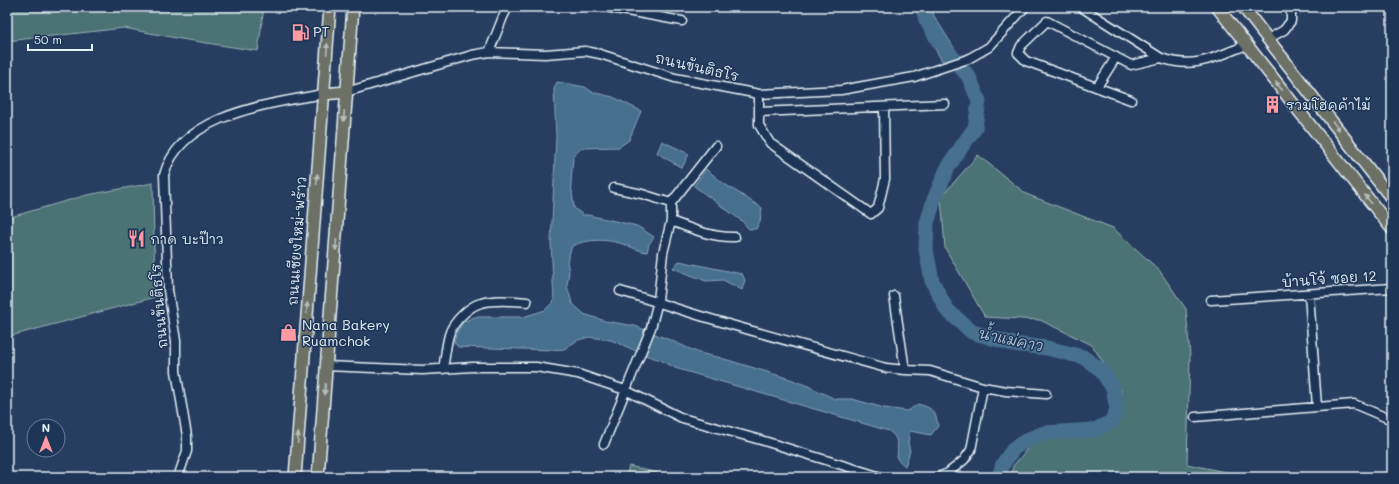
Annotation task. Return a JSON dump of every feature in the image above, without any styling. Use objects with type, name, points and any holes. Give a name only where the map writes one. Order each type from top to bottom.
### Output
[{"type":"main road","name":"ถนนเชียงใหม่-พร้าว","points":[[295,477],[330,7]]},
{"type":"main road","points":[[318,477],[353,7]]},
{"type":"main road","points":[[1217,7],[1392,230]]},
{"type":"main road","points":[[1243,7],[1392,199]]},
{"type":"main road","points":[[324,94],[346,92]]},
{"type":"street","points":[[489,52],[508,7]]},
{"type":"street","points":[[605,7],[682,21]]},
{"type":"street","name":"ถนนขันติธโร","points":[[346,92],[472,55],[489,52],[545,54],[585,51],[600,54],[675,78],[759,94],[841,90],[914,77],[968,59],[990,47],[1025,7]]},
{"type":"street","points":[[1080,7],[1161,58],[1170,62],[1186,64],[1199,63],[1246,45]]},
{"type":"street","points":[[1268,39],[1284,30],[1292,21],[1290,7]]},
{"type":"street","points":[[1131,100],[1026,61],[1018,53],[1021,46],[1047,22],[1131,65],[1161,58]]},
{"type":"street","points":[[1097,87],[1116,57]]},
{"type":"street","name":"ถนนขันติธโร","points":[[178,477],[188,451],[188,436],[176,371],[176,341],[168,290],[164,175],[168,163],[186,141],[205,127],[227,115],[248,108],[324,94]]},
{"type":"street","points":[[759,94],[759,125],[770,143],[871,214],[878,208],[885,179],[884,107]]},
{"type":"street","points":[[759,112],[945,104]]},
{"type":"street","points":[[604,444],[651,328],[658,302],[663,253],[671,221],[671,203],[716,146]]},
{"type":"street","points":[[614,188],[642,194],[671,203]]},
{"type":"street","points":[[671,221],[700,232],[723,238],[735,237]]},
{"type":"street","name":"บ้านโจ้ ซอย 12","points":[[1211,300],[1392,288]]},
{"type":"street","points":[[620,292],[886,368],[930,371],[983,387],[1006,391],[1046,394]]},
{"type":"street","points":[[1310,294],[1317,407]]},
{"type":"street","points":[[894,296],[905,370]]},
{"type":"street","points":[[443,369],[450,334],[455,324],[468,310],[480,303],[498,301],[527,302]]},
{"type":"street","points":[[326,366],[422,370],[473,367],[536,367],[578,374],[625,390],[682,418],[764,441],[881,477]]},
{"type":"street","points":[[938,477],[948,473],[964,460],[971,450],[983,387]]},
{"type":"street","points":[[1195,417],[1354,404],[1392,420]]},
{"type":"green space","points":[[7,7],[264,7],[258,51],[124,28],[7,41]]},
{"type":"green space","points":[[978,155],[1026,194],[1113,228],[1159,270],[1186,309],[1190,356],[1187,464],[1249,477],[1011,477],[1013,466],[1034,441],[1057,436],[1098,435],[1121,418],[1121,390],[1092,345],[1040,320],[985,317],[945,248],[941,197]]},
{"type":"green space","points":[[153,183],[155,297],[7,337],[7,218],[87,195]]},
{"type":"green space","points":[[629,466],[673,477],[626,477]]},
{"type":"water","points":[[918,7],[932,7],[934,16],[958,54],[942,61],[922,26]]},
{"type":"water","points":[[557,82],[585,87],[592,92],[613,97],[641,111],[629,140],[619,147],[581,148],[573,157],[571,183],[574,208],[583,215],[637,226],[654,237],[649,244],[647,252],[620,243],[599,240],[578,243],[572,246],[567,261],[569,272],[567,286],[572,303],[584,314],[605,321],[635,326],[699,353],[721,358],[787,378],[835,399],[852,399],[884,408],[908,411],[918,404],[927,407],[936,417],[938,426],[931,435],[910,431],[908,443],[910,451],[905,466],[897,459],[898,447],[896,440],[889,431],[675,368],[661,360],[611,340],[589,337],[578,340],[564,349],[552,350],[458,347],[454,342],[456,334],[463,322],[474,317],[523,317],[545,310],[554,301],[551,243],[556,137],[554,89]]},
{"type":"water","points":[[662,141],[689,154],[682,168],[657,153]]},
{"type":"water","points":[[706,169],[723,183],[762,208],[760,221],[756,229],[749,229],[742,221],[694,186]]},
{"type":"water","points":[[679,261],[742,274],[745,280],[742,290],[723,280],[706,281],[673,268]]},
{"type":"waterway","name":"น้ำแม่คาว","points":[[923,7],[926,20],[938,40],[969,77],[979,101],[975,128],[947,169],[934,200],[927,223],[926,249],[932,281],[947,310],[972,332],[1013,344],[1047,348],[1083,357],[1101,370],[1113,388],[1117,410],[1111,422],[1095,430],[1044,433],[1029,439],[1014,448],[1003,464],[999,477]]},
{"type":"place","name":"PT","points":[[300,32]]},
{"type":"place","name":"รวมโฮคค้าไม้","points":[[1273,105]]},
{"type":"place","name":"กาด บะป๊าว","points":[[137,239]]},
{"type":"place","name":"Nana Bakery Ruamchok","points":[[289,333]]}]
